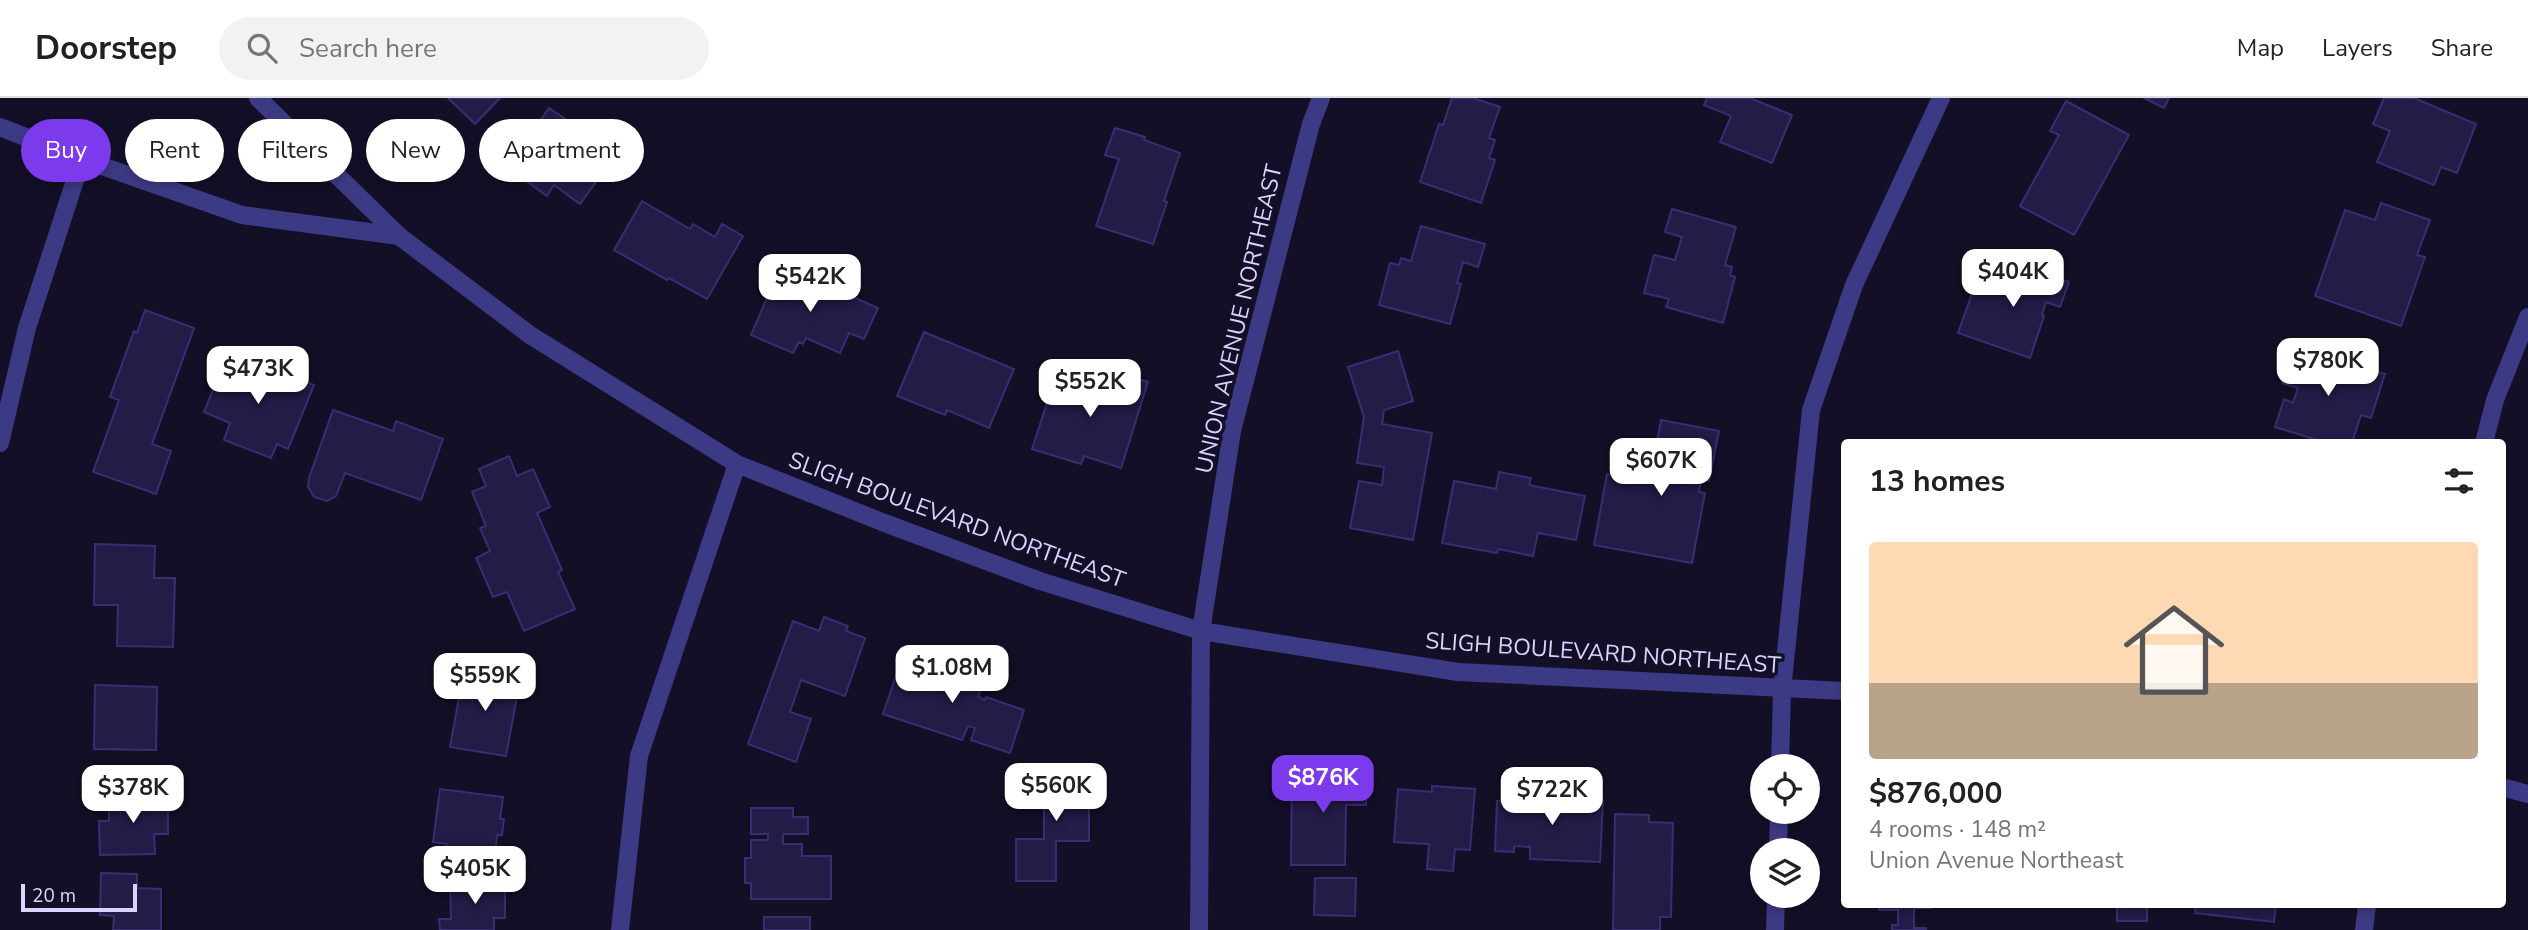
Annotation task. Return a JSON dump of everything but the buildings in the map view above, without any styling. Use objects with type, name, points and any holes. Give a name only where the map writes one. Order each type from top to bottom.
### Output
[{"type":"street","name":"SLIGH BOULEVARD NORTHEAST","points":[[257,98],[399,236],[530,335],[737,464],[882,522],[1040,581],[1201,631],[1458,673],[1841,691]]},
{"type":"street","name":"UNION AVENUE NORTHEAST","points":[[1199,930],[1201,631],[1232,431],[1311,124],[1321,98]]},
{"type":"street","points":[[1780,754],[1782,690],[1811,410],[1854,285],[1941,98]]},
{"type":"street","points":[[0,127],[21,135]]},
{"type":"street","points":[[111,169],[242,215],[399,236]]},
{"type":"street","points":[[0,443],[27,328],[75,182]]},
{"type":"street","points":[[2485,439],[2495,400],[2528,317]]},
{"type":"street","points":[[620,930],[639,757],[737,464]]},
{"type":"street","points":[[2506,788],[2528,794]]},
{"type":"street","points":[[1776,908],[1776,930]]},
{"type":"street","points":[[2364,930],[2367,908]]}]
